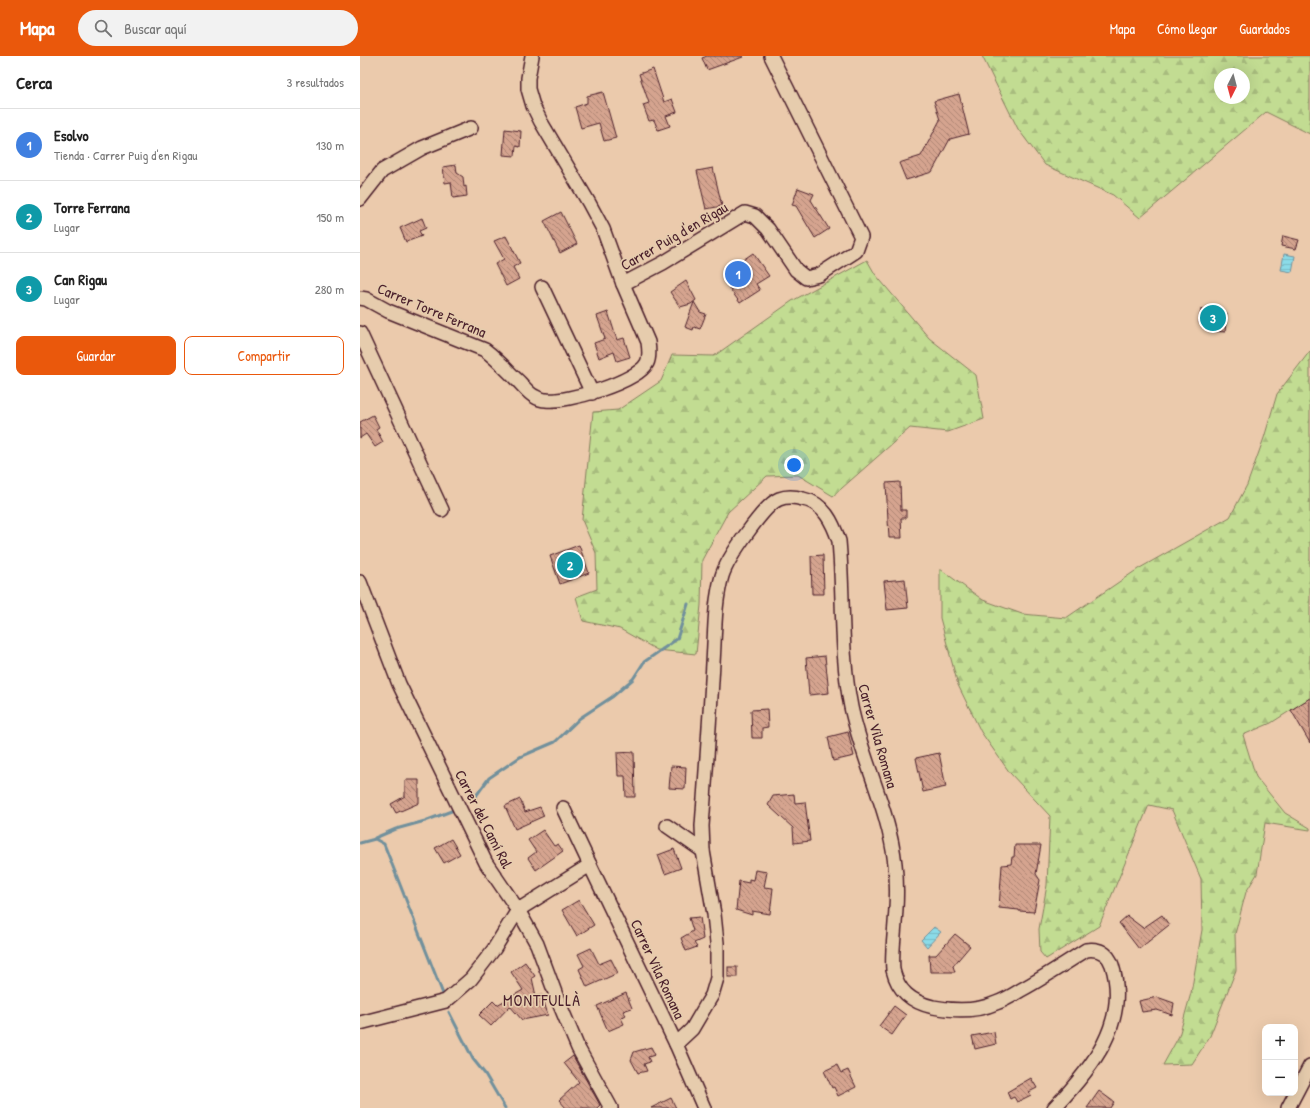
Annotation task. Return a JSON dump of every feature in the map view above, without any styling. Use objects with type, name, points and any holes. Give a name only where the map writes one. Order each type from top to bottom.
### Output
[{"type":"street","name":"Carrer Puig d'en Rigau","points":[[532,56],[528,78],[528,89],[533,106],[603,229],[623,284],[662,263],[745,213],[755,216],[768,229],[796,270],[806,278],[819,275],[856,251],[861,237],[771,56]]},
{"type":"street","points":[[360,198],[382,171],[422,148],[471,128]]},
{"type":"street","name":"Carrer Torre Ferrana","points":[[360,298],[366,299],[388,311],[485,350],[498,359],[533,396],[546,400],[566,399],[592,393],[615,385],[637,373],[647,363],[650,352],[648,342],[623,284]]},
{"type":"street","points":[[542,287],[592,393]]},
{"type":"street","points":[[360,333],[442,510]]},
{"type":"street","name":"Carrer Vila Romana","points":[[676,1044],[692,1029],[712,995],[717,978],[717,943],[714,914],[703,851],[702,826],[716,615],[722,575],[730,559],[769,505],[779,499],[791,497],[805,499],[816,504],[826,514],[834,526],[839,541],[846,682],[854,718],[891,837],[895,863],[896,884],[893,970],[896,981],[902,990],[912,998],[926,1005],[948,1010],[961,1010],[980,1008],[996,1004],[1015,994],[1086,950],[1100,950],[1105,954],[1111,963],[1115,975],[1116,1004],[1112,1021],[1100,1052],[1092,1065],[1054,1108]]},
{"type":"street","name":"Carrer del Camí Ral","points":[[360,582],[399,684],[486,863],[518,910],[536,944],[578,1048],[610,1108]]},
{"type":"street","name":"Carrer Vila Romana","points":[[563,808],[676,1044],[704,1108]]},
{"type":"street","points":[[668,826],[703,851]]},
{"type":"street","points":[[360,1024],[446,1001],[471,979],[494,949],[518,910],[590,865]]},
{"type":"street","points":[[1288,1108],[1310,1066]]},
{"type":"green space","points":[[982,56],[1310,56],[1310,134],[1266,112],[1140,218],[1113,195],[1045,165],[1018,129]]},
{"type":"green space","points":[[867,260],[875,274],[929,338],[976,375],[984,419],[948,432],[910,428],[833,496],[798,475],[767,476],[728,512],[702,560],[701,605],[696,654],[657,650],[620,629],[583,621],[576,597],[597,589],[596,553],[582,520],[593,412],[618,410],[661,381],[672,355],[714,356],[792,301]]},
{"type":"green space","points":[[1310,351],[1310,698],[1271,723],[1243,735],[1256,777],[1285,813],[1310,828],[1310,830],[1265,823],[1257,874],[1246,892],[1235,934],[1236,970],[1210,1036],[1192,1064],[1163,1065],[1179,1036],[1191,993],[1202,930],[1201,879],[1172,810],[1149,805],[1099,926],[1046,959],[1040,952],[1039,929],[1047,885],[1050,816],[1010,773],[981,732],[958,685],[940,618],[940,569],[983,600],[1022,614],[1066,618],[1138,569],[1230,517],[1247,485],[1264,438],[1277,394]]},
{"type":"water","points":[[1284,254],[1295,256],[1292,272],[1281,270]]},
{"type":"water","points":[[934,927],[941,932],[927,947],[921,940]]},
{"type":"building","points":[[707,56],[743,57],[707,70],[702,58]]},
{"type":"building","points":[[653,69],[664,102],[672,99],[677,112],[666,116],[670,126],[658,130],[654,120],[649,121],[643,105],[649,103],[639,74]]},
{"type":"building","points":[[603,92],[616,138],[604,141],[599,123],[581,128],[575,107],[587,103],[587,96]]},
{"type":"building","points":[[959,94],[969,134],[950,139],[932,172],[906,180],[899,163],[921,156],[940,120],[934,101]]},
{"type":"building","points":[[505,129],[521,131],[520,147],[516,146],[515,156],[503,155]]},
{"type":"building","points":[[456,165],[457,173],[463,177],[467,196],[453,198],[451,182],[445,183],[443,167]]},
{"type":"building","points":[[713,168],[722,206],[706,209],[697,171]]},
{"type":"building","points":[[798,188],[814,194],[811,200],[829,229],[815,238],[796,206],[792,205]]},
{"type":"building","points":[[561,212],[577,244],[560,253],[544,221]]},
{"type":"building","points":[[422,218],[426,228],[419,231],[422,236],[406,242],[400,228]]},
{"type":"building","points":[[506,236],[520,263],[513,267],[519,279],[506,286],[495,264],[504,259],[494,241]]},
{"type":"building","points":[[1283,236],[1299,240],[1296,249],[1281,246]]},
{"type":"building","points":[[753,253],[769,276],[756,284],[760,290],[740,303],[725,282],[731,278],[727,271]]},
{"type":"building","points":[[686,281],[696,300],[691,304],[680,307],[670,292]]},
{"type":"building","points":[[694,302],[700,312],[706,314],[700,329],[694,327],[693,330],[685,327]]},
{"type":"building","points":[[1201,309],[1227,313],[1225,332],[1213,331],[1214,325],[1199,323]]},
{"type":"building","points":[[608,312],[617,340],[624,338],[630,357],[617,361],[614,352],[599,358],[594,343],[605,339],[597,316]]},
{"type":"building","points":[[373,415],[379,427],[376,429],[383,442],[375,447],[366,434],[360,438],[360,422]]},
{"type":"building","points":[[900,482],[901,510],[906,510],[906,518],[901,518],[902,538],[889,538],[886,483]]},
{"type":"building","points":[[579,545],[589,573],[560,584],[550,556]]},
{"type":"building","points":[[823,555],[824,594],[812,594],[811,556]]},
{"type":"building","points":[[905,579],[908,608],[887,610],[884,581]]},
{"type":"building","points":[[825,656],[829,693],[809,695],[806,658]]},
{"type":"building","points":[[1310,698],[1310,743],[1291,710]]},
{"type":"building","points":[[767,709],[768,727],[762,728],[762,738],[752,738],[751,710]]},
{"type":"building","points":[[848,732],[854,756],[833,761],[828,737]]},
{"type":"building","points":[[634,752],[635,797],[626,797],[625,776],[618,776],[617,753]]},
{"type":"building","points":[[939,753],[946,787],[923,792],[916,758]]},
{"type":"building","points":[[671,766],[686,767],[685,789],[669,788]]},
{"type":"building","points":[[405,780],[419,780],[419,803],[396,813],[391,804],[405,796]]},
{"type":"building","points":[[794,794],[795,803],[805,802],[810,841],[794,843],[793,828],[768,805],[773,796]]},
{"type":"building","points":[[520,799],[525,812],[540,807],[544,816],[515,829],[505,806]]},
{"type":"building","points":[[543,830],[554,846],[558,844],[563,851],[536,870],[528,858],[536,852],[528,840]]},
{"type":"building","points":[[451,839],[460,854],[444,863],[435,848]]},
{"type":"building","points":[[1015,845],[1041,845],[1036,874],[1040,880],[1034,912],[999,908],[1002,865],[1011,864],[1012,857],[1014,857]]},
{"type":"building","points":[[674,849],[681,868],[665,874],[658,855]]},
{"type":"building","points":[[755,870],[767,872],[764,887],[773,888],[770,914],[752,911],[752,915],[736,910],[739,881],[749,883],[749,879],[753,880]]},
{"type":"building","points":[[579,900],[594,925],[577,936],[562,910]]},
{"type":"building","points":[[1162,915],[1169,925],[1139,949],[1119,923],[1127,916],[1143,928]]},
{"type":"building","points":[[700,917],[703,939],[694,943],[697,947],[686,951],[681,938],[693,931],[689,918]]},
{"type":"building","points":[[955,934],[970,946],[953,966],[955,972],[930,972],[929,955],[936,955]]},
{"type":"building","points":[[591,948],[599,964],[611,959],[618,973],[587,987],[579,969],[584,966],[578,954]]},
{"type":"building","points":[[525,962],[535,976],[532,978],[536,996],[542,995],[548,1015],[522,1020],[510,1006],[491,1026],[479,1015],[493,1001],[497,1005],[523,990],[511,972]]},
{"type":"building","points":[[728,967],[737,967],[737,977],[728,977]]},
{"type":"building","points":[[626,993],[632,1008],[623,1011],[626,1015],[621,1018],[624,1024],[608,1031],[597,1006]]},
{"type":"building","points":[[1157,997],[1174,1003],[1172,1015],[1157,1010],[1142,1012],[1139,1001]]},
{"type":"building","points":[[894,1006],[906,1015],[892,1035],[879,1026]]},
{"type":"building","points":[[994,1032],[996,1044],[975,1049],[972,1036]]},
{"type":"building","points":[[651,1047],[655,1055],[648,1057],[650,1062],[644,1064],[647,1071],[638,1073],[631,1060],[634,1052]]},
{"type":"building","points":[[573,1056],[600,1105],[597,1108],[566,1108],[559,1100],[579,1082],[564,1063]]},
{"type":"building","points":[[837,1065],[841,1073],[848,1070],[856,1087],[838,1096],[834,1087],[832,1088],[824,1071]]},
{"type":"building","points":[[1031,1078],[1037,1088],[1029,1092],[1031,1095],[1017,1102],[1014,1097],[1010,1099],[1007,1092]]},
{"type":"building","points":[[1099,1091],[1114,1102],[1110,1108],[1087,1108]]},
{"type":"building","points":[[671,1098],[676,1108],[651,1108]]},
{"type":"waterway","points":[[473,800],[489,778],[520,757],[555,742],[580,718],[612,697],[633,679],[644,662],[677,639],[688,604]]},
{"type":"waterway","points":[[375,838],[396,829],[425,821],[454,810]]},
{"type":"waterway","points":[[360,843],[375,839],[384,844],[443,994]]},
{"type":"waterway","points":[[449,1012],[473,1059],[485,1074],[505,1108]]},
{"type":"place","name":"Esolvo","points":[[738,274]]},
{"type":"place","name":"Can Rigau","points":[[1213,318]]},
{"type":"place","name":"Torre Ferrana","points":[[570,565]]},
{"type":"district","name":"MONTFULLÀ","points":[[542,1000]]}]
